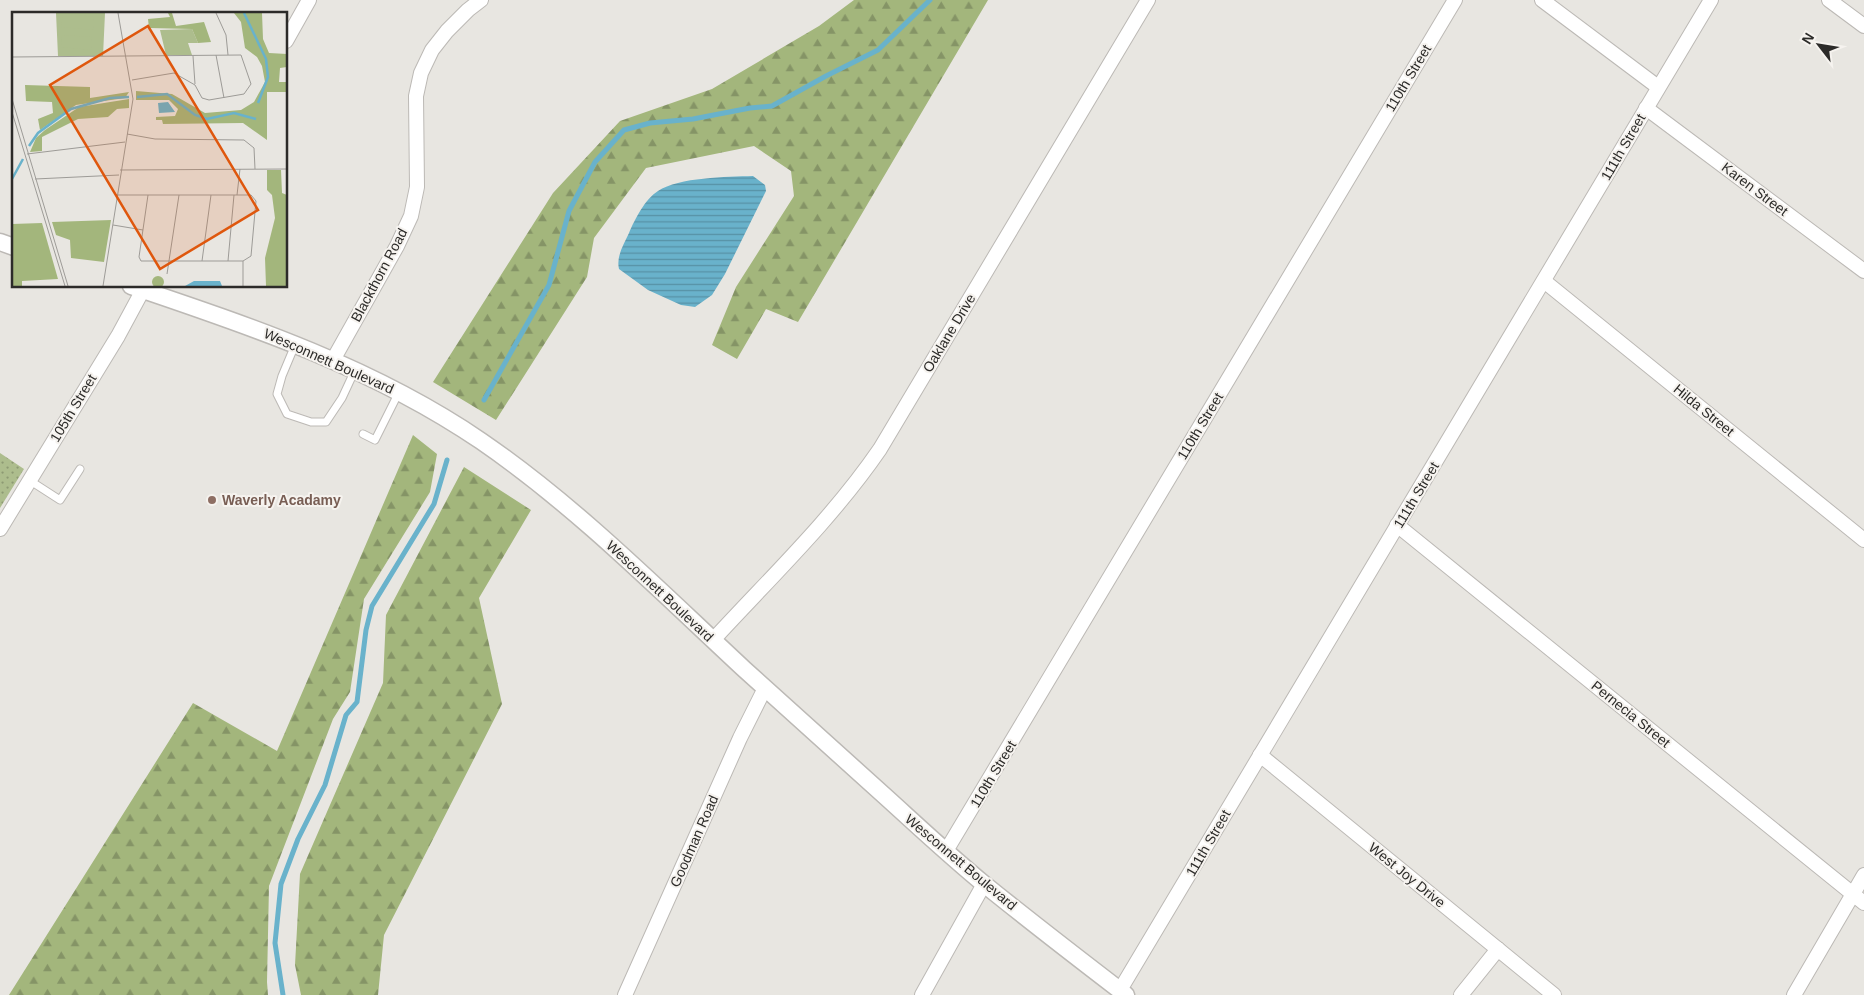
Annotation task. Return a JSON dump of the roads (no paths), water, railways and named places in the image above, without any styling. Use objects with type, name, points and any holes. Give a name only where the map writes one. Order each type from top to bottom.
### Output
[{"type":"street","points":[[288,37],[309,0]]},
{"type":"street","name":"Blackthorn Road","points":[[333,360],[397,246],[411,216],[417,187],[416,96],[421,73],[432,50],[447,31],[481,0]]},
{"type":"street","name":"Oaklane Drive","points":[[713,640],[834,510],[880,449],[1148,0]]},
{"type":"street","name":"110th Street","points":[[946,852],[1455,0]]},
{"type":"street","points":[[1542,0],[1658,86]]},
{"type":"street","name":"111th Street","points":[[1123,993],[1260,755],[1711,0]]},
{"type":"street","points":[[1829,0],[1864,26]]},
{"type":"street","name":"Karen Street","points":[[1646,108],[1864,271]]},
{"type":"street","points":[[0,242],[12,246]]},
{"type":"street","name":"Hilda Street","points":[[1544,281],[1864,540]]},
{"type":"street","name":"Wesconnett Boulevard","points":[[140,288],[235,321],[355,370],[399,392],[479,440],[528,474],[586,522],[946,852],[1123,993]]},
{"type":"street","name":"105th Street","points":[[0,529],[118,336],[140,288]]},
{"type":"street","name":"Pernecia Street","points":[[1398,525],[1864,903]]},
{"type":"street","name":"Goodman Road","points":[[625,995],[740,738],[765,688]]},
{"type":"street","name":"West Joy Drive","points":[[1260,755],[1554,995]]},
{"type":"street","points":[[1794,995],[1864,876]]},
{"type":"street","points":[[922,995],[984,884]]},
{"type":"street","points":[[1461,995],[1498,949]]},
{"type":"lane","points":[[295,344],[277,394],[287,414],[311,422],[326,422],[342,398],[355,370]]},
{"type":"lane","points":[[362,434],[375,440],[399,392]]},
{"type":"lane","points":[[29,480],[60,500],[80,469]]},
{"type":"water","points":[[753,176],[765,185],[766,191],[725,274],[712,295],[695,307],[681,305],[648,290],[619,269],[620,255],[634,222],[645,204],[658,191],[667,186],[690,180]]},
{"type":"waterway","points":[[484,400],[549,285],[569,211],[595,162],[624,130],[650,123],[693,119],[750,108],[772,106],[878,50],[930,0]]},
{"type":"waterway","points":[[283,995],[275,943],[281,884],[298,839],[325,785],[346,715],[357,702],[366,630],[372,606],[434,504],[447,460]]},
{"type":"place","name":"Waverly Acadamy","points":[[212,500]]}]
